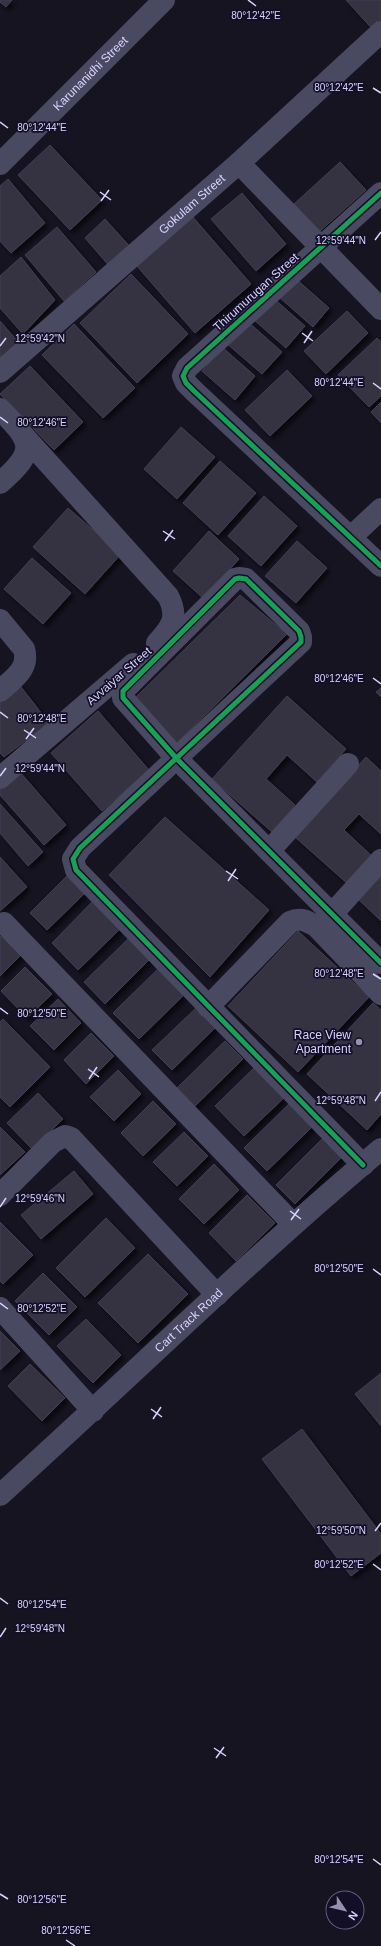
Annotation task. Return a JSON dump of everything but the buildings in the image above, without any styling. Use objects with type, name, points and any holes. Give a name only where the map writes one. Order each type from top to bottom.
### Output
[{"type":"street","name":"Karunanidhi Street","points":[[0,164],[164,0]]},
{"type":"street","name":"Gokulam Street","points":[[0,372],[239,163],[381,32]]},
{"type":"street","points":[[239,163],[381,309]]},
{"type":"street","name":"Thirumurugan Street","points":[[351,537],[194,392],[186,383],[183,376],[187,368],[381,193]]},
{"type":"street","points":[[0,409],[23,435],[26,446],[26,455],[17,467],[0,483]]},
{"type":"street","name":"Avvaiyar Street","points":[[0,778],[158,642],[172,625],[175,615],[168,596],[23,435]]},
{"type":"street","points":[[381,509],[351,537],[381,566]]},
{"type":"street","points":[[363,1164],[208,1007],[76,870],[73,864],[73,859],[80,848],[177,759],[301,642],[299,631],[246,579],[239,578],[235,580],[123,691],[123,698],[177,759],[381,964]]},
{"type":"street","points":[[0,620],[21,645],[26,655],[22,671],[0,691]]},
{"type":"street","points":[[269,851],[348,764]]},
{"type":"street","points":[[332,914],[381,860]]},
{"type":"street","points":[[208,1007],[290,922],[298,918],[316,926],[381,994]]},
{"type":"street","points":[[4,923],[293,1224]]},
{"type":"street","points":[[0,1195],[53,1142],[65,1136],[72,1138],[217,1295]]},
{"type":"street","name":"Cart Track Road","points":[[0,1495],[93,1411],[293,1224],[381,1149]]},
{"type":"street","points":[[0,1308],[93,1411]]},
{"type":"cycle path","points":[[381,193],[187,368],[183,376],[186,383],[194,391],[381,566]]},
{"type":"cycle path","points":[[363,1165],[76,870],[73,859],[80,848],[301,642],[299,631],[246,579],[235,579],[123,691],[123,698],[177,759],[381,963]]},
{"type":"place","name":"Race View Apartment","points":[[359,1042]]}]
